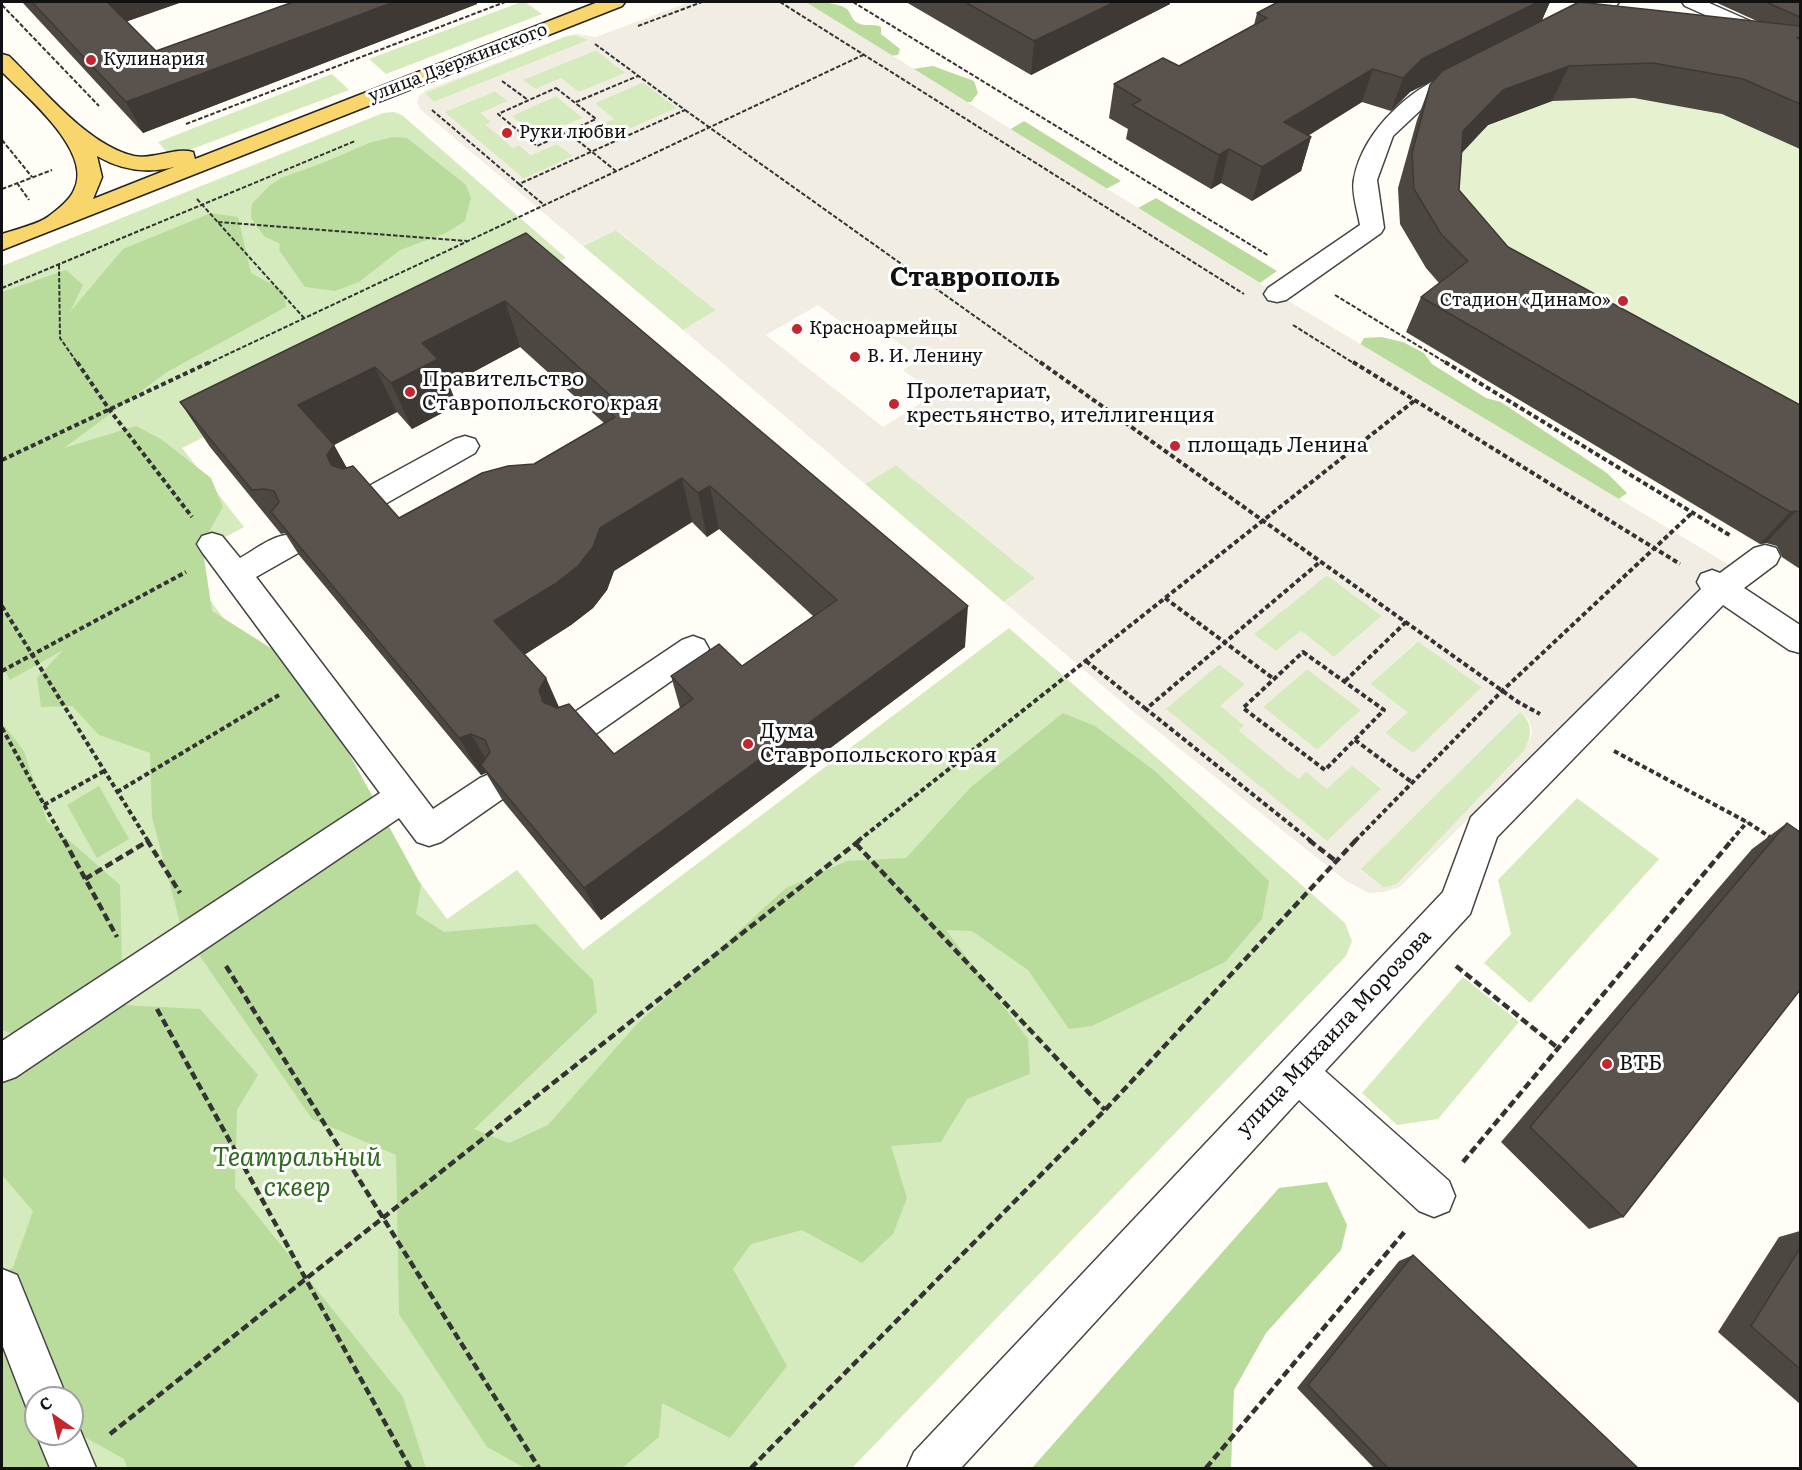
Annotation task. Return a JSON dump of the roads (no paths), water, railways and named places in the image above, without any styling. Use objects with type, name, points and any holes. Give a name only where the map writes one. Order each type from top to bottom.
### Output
[{"type":"main road","name":"улица Дзержинского","points":[[2,243],[615,2]]},
{"type":"main road","points":[[2,60],[71,130],[86,158],[90,176],[86,192],[74,207],[47,225]]},
{"type":"main road","name":"улица Дзержинского","points":[[71,130],[115,159],[156,164],[167,163],[301,125]]},
{"type":"street","points":[[1545,34],[1609,2]]},
{"type":"street","points":[[1692,2],[1800,51]]},
{"type":"street","points":[[1276,294],[1372,228],[1365,180],[1383,134],[1419,99],[1482,66]]},
{"type":"street","points":[[368,500],[465,446]]},
{"type":"street","points":[[290,544],[223,557],[429,831],[492,788]]},
{"type":"street","name":"улица Михаила Морозова","points":[[930,1468],[1457,902],[1483,828],[1578,732],[1716,586],[1765,556]]},
{"type":"street","points":[[1716,586],[1800,641]]},
{"type":"street","points":[[575,730],[693,649]]},
{"type":"street","points":[[2,1064],[402,797]]},
{"type":"street","points":[[1298,1072],[1434,1196]]},
{"type":"street","points":[[2,1290],[40,1386]]},
{"type":"place","name":"Кулинария","points":[[91,60]]},
{"type":"place","name":"Руки любви","points":[[507,133]]},
{"type":"place","name":"Стадион «Динамо»","points":[[1623,301]]},
{"type":"place","name":"Красноармейцы","points":[[797,329]]},
{"type":"place","name":"В. И. Ленину","points":[[855,357]]},
{"type":"place","name":"Правительство Ставропольского края","points":[[410,392]]},
{"type":"place","name":"Пролетариат, крестьянство, ителлигенция","points":[[894,404]]},
{"type":"place","name":"площадь Ленина","points":[[1175,446]]},
{"type":"place","name":"Дума Ставропольского края","points":[[748,744]]},
{"type":"place","name":"ВТБ","points":[[1607,1064]]},
{"type":"district","name":"Ставрополь","points":[[975,278]]},
{"type":"park label","name":"Театральный сквер","points":[[297,1173]]}]
